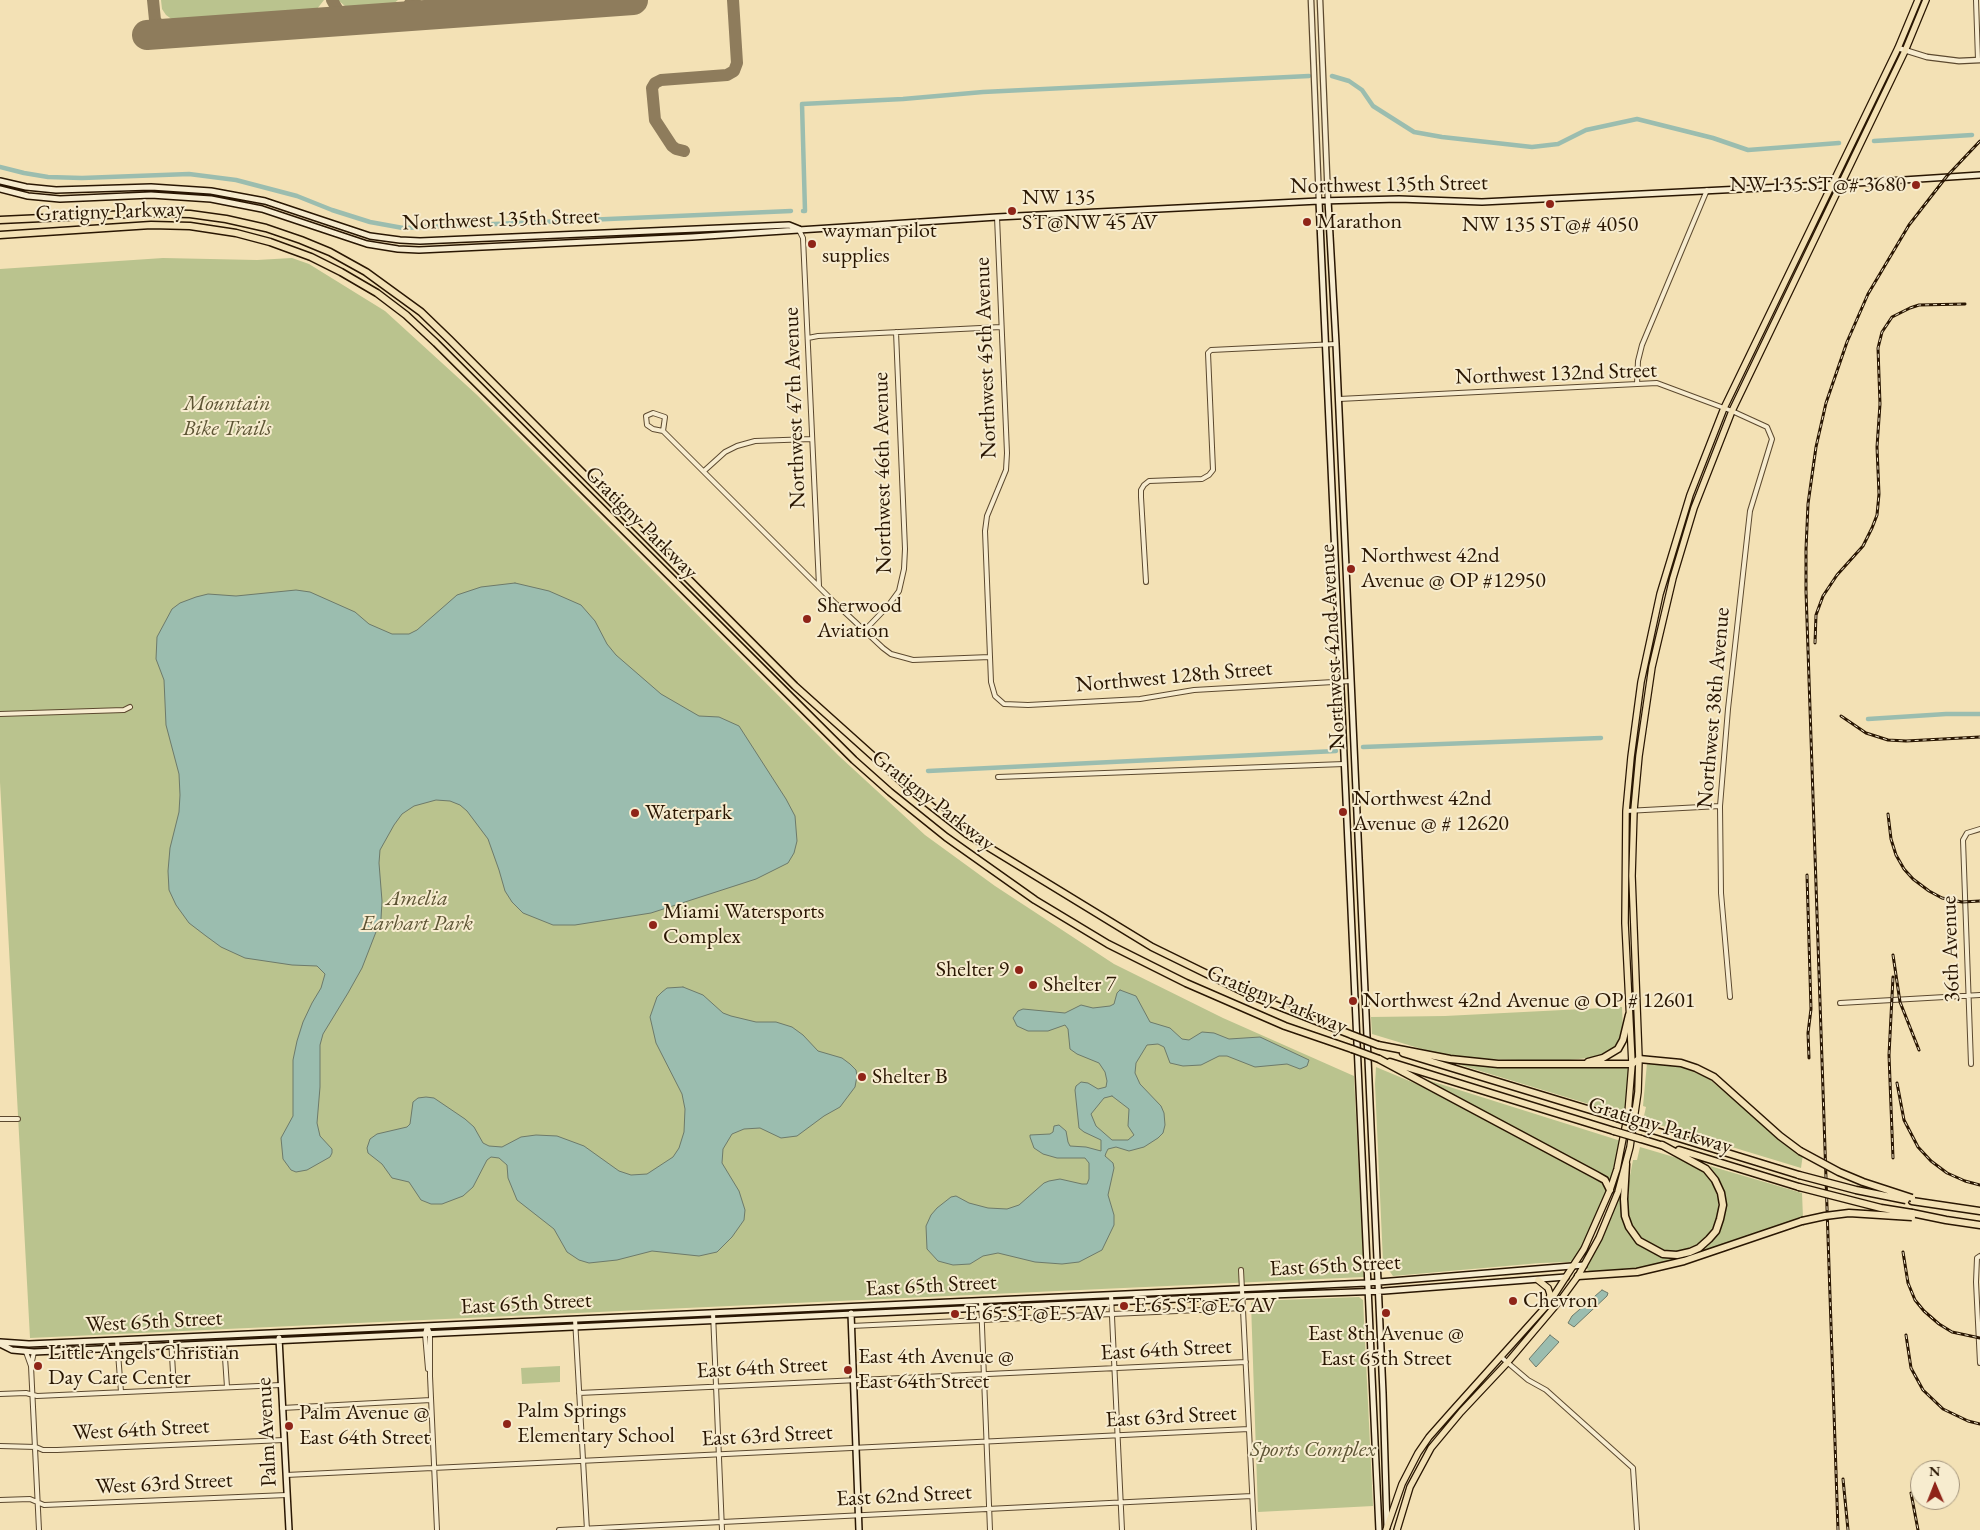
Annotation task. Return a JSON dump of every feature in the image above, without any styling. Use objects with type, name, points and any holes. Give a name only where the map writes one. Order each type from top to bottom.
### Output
[{"type":"highway","name":"Gratigny Parkway","points":[[0,220],[151,212],[190,214],[226,219],[266,228],[301,240],[330,252],[366,272],[421,312],[795,686],[872,757],[935,810],[967,834],[1152,947],[1250,995],[1416,1058],[1799,1175],[1856,1190],[1912,1199]]},
{"type":"highway","name":"Gratigny Parkway","points":[[0,234],[151,224],[190,226],[236,233],[270,242],[311,257],[356,280],[406,314],[430,337],[854,760],[890,792],[946,838],[1035,900],[1108,944],[1186,983],[1285,1026],[1379,1059],[1799,1187],[1912,1215],[1980,1225]]},
{"type":"highway","points":[[1578,1064],[1603,1058],[1618,1048],[1623,1040],[1629,1015]]},
{"type":"highway","points":[[1378,1045],[1450,1060],[1498,1064],[1632,1064],[1640,1059],[1680,1063],[1706,1073],[1723,1084],[1780,1136],[1800,1151],[1839,1172],[1912,1199],[1980,1211]]},
{"type":"highway","points":[[1379,1059],[1605,1180],[1610,1190]]},
{"type":"highway","points":[[1626,1164],[1624,1202],[1626,1216],[1629,1227],[1639,1241],[1663,1254],[1677,1255],[1699,1248],[1709,1239],[1718,1225],[1723,1205],[1721,1193],[1715,1180],[1706,1170],[1662,1145]]},
{"type":"highway","points":[[1578,1276],[1637,1272],[1684,1261],[1802,1221],[1825,1216],[1849,1213],[1912,1215]]},
{"type":"main road","points":[[1387,1529],[1402,1484],[1418,1453],[1429,1437],[1548,1303],[1574,1266],[1594,1230],[1610,1190],[1617,1169],[1628,1113],[1632,1064],[1625,923],[1626,811],[1641,682],[1660,594],[1690,495],[1724,408],[1898,48],[1918,0]]},
{"type":"main road","points":[[1397,1530],[1410,1487],[1431,1448],[1461,1412],[1548,1317],[1578,1276],[1608,1217],[1618,1192],[1634,1124],[1640,1059],[1633,915],[1634,810],[1645,707],[1664,610],[1694,508],[1732,411],[1905,51],[1926,0]]},
{"type":"main road","name":"Northwest 135th Street","points":[[0,189],[44,198],[151,195],[211,199],[262,209],[353,240],[398,249],[692,237],[997,217],[1328,200],[1399,199],[1482,202],[1842,184],[1980,175]]},
{"type":"main road","name":"Northwest 135th Street","points":[[0,181],[26,187],[56,190],[151,187],[211,190],[265,201],[347,229],[393,240],[420,241],[527,237],[789,225],[799,229]]},
{"type":"main road","name":"Northwest 42nd Avenue","points":[[1328,200],[1339,399],[1364,960],[1387,1529]]},
{"type":"main road","name":"Northwest 42nd Avenue","points":[[1319,201],[1379,1530]]},
{"type":"main road","points":[[527,237],[528,245]]},
{"type":"main road","points":[[1328,400],[1339,399]]},
{"type":"main road","points":[[1336,581],[1347,580]]},
{"type":"main road","points":[[1338,631],[1349,630]]},
{"type":"main road","points":[[1348,855],[1359,855]]},
{"type":"main road","points":[[1353,961],[1364,960]]},
{"type":"main road","name":"East 65th Street","points":[[279,1333],[1368,1283],[1584,1265]]},
{"type":"main road","name":"East 65th Street","points":[[279,1340],[1242,1296],[1378,1292],[1578,1276]]},
{"type":"main road","points":[[1538,1280],[1548,1288],[1550,1294],[1548,1303]]},
{"type":"main road","points":[[850,1307],[859,1530]]},
{"type":"main road","name":"West 65th Street","points":[[0,1343],[26,1344],[279,1333]]},
{"type":"main road","name":"Palm Avenue","points":[[279,1333],[289,1530]]},
{"type":"main road","name":"West 65th Street","points":[[0,1343],[8,1349],[34,1352],[279,1340]]},
{"type":"main road","points":[[1372,1393],[1383,1393]]},
{"type":"street","name":"Northwest 42nd Avenue","points":[[1312,0],[1319,201]]},
{"type":"street","name":"Northwest 42nd Avenue","points":[[1320,0],[1328,200]]},
{"type":"street","points":[[1898,48],[1927,57],[1959,61],[1979,60],[1976,0]]},
{"type":"street","points":[[1314,67],[1323,66]]},
{"type":"street","points":[[1637,384],[1638,361],[1642,345],[1707,190]]},
{"type":"street","name":"Northwest 45th Avenue","points":[[997,217],[1007,453],[1006,470],[987,516],[984,531],[992,688],[999,702]]},
{"type":"street","name":"Northwest 47th Avenue","points":[[799,229],[804,238],[819,586]]},
{"type":"street","points":[[808,338],[1001,327]]},
{"type":"street","name":"Northwest 46th Avenue","points":[[865,630],[888,606],[899,591],[903,580],[905,549],[896,332]]},
{"type":"street","points":[[1146,582],[1141,490],[1149,481],[1202,479],[1209,476],[1213,470],[1208,357],[1211,350],[1336,344]]},
{"type":"street","name":"Northwest 132nd Street","points":[[1339,399],[1657,384],[1732,411],[1767,427]]},
{"type":"street","points":[[663,430],[653,429],[647,425],[646,416],[653,413],[664,417],[663,430],[667,435],[819,586],[892,654],[913,660],[990,657]]},
{"type":"street","name":"Northwest 38th Avenue","points":[[1730,997],[1720,893],[1720,806],[1728,709],[1750,511],[1772,439],[1767,427]]},
{"type":"street","points":[[704,471],[724,452],[737,446],[755,441],[812,438]]},
{"type":"street","name":"Northwest 128th Street","points":[[999,702],[1014,706],[1134,700],[1194,690],[1351,681]]},
{"type":"street","points":[[0,714],[124,710],[130,707]]},
{"type":"street","points":[[998,777],[1344,764]]},
{"type":"street","points":[[1626,811],[1720,806]]},
{"type":"street","name":"36th Avenue","points":[[1971,1064],[1963,840],[1967,834],[1980,829]]},
{"type":"street","points":[[1840,1003],[1980,995]]},
{"type":"street","points":[[0,1119],[18,1118]]},
{"type":"street","points":[[1980,1256],[1977,1258],[1976,1282],[1980,1363]]},
{"type":"street","points":[[1241,1270],[1254,1530]]},
{"type":"street","points":[[1111,1295],[1122,1530]]},
{"type":"street","points":[[981,1301],[990,1530]]},
{"type":"street","points":[[851,1326],[1243,1308]]},
{"type":"street","points":[[713,1313],[722,1530]]},
{"type":"street","points":[[575,1319],[587,1529]]},
{"type":"street","points":[[427,1326],[437,1530]]},
{"type":"street","points":[[171,1338],[174,1390]]},
{"type":"street","points":[[118,1340],[121,1392]]},
{"type":"street","points":[[224,1343],[227,1388]]},
{"type":"street","points":[[26,1352],[31,1366]]},
{"type":"street","points":[[34,1352],[31,1366],[39,1530]]},
{"type":"street","points":[[1501,1358],[1528,1380],[1546,1390],[1633,1468],[1637,1530]]},
{"type":"street","name":"East 64th Street","points":[[579,1393],[1246,1362]]},
{"type":"street","points":[[0,1394],[32,1394],[37,1396],[281,1385]]},
{"type":"street","points":[[282,1408],[431,1400]]},
{"type":"street","name":"East 63rd Street","points":[[286,1475],[1249,1429]]},
{"type":"street","name":"West 64th Street","points":[[0,1446],[36,1446],[43,1450],[56,1450],[284,1440]]},
{"type":"street","name":"West 63rd Street","points":[[38,1503],[44,1505],[287,1495]]},
{"type":"street","name":"East 62nd Street","points":[[559,1530],[1252,1496]]},
{"type":"street","points":[[0,1500],[30,1499],[38,1503]]},
{"type":"green space","points":[[161,0],[324,0],[317,9],[308,13],[181,22],[173,20],[166,15],[162,9]]},
{"type":"green space","points":[[338,0],[398,0],[385,8],[354,10],[346,7]]},
{"type":"green space","name":"Amelia Earhart Park","points":[[163,258],[257,260],[292,258],[309,264],[385,311],[476,394],[839,756],[925,835],[995,886],[1114,964],[1223,1018],[1354,1076],[1364,1277],[30,1338],[0,782],[0,269]]},
{"type":"green space","points":[[1622,1007],[1623,1030],[1619,1041],[1610,1051],[1598,1057],[1559,1061],[1479,1059],[1435,1053],[1372,1034],[1371,1017],[1445,1016]]},
{"type":"green space","points":[[1454,1061],[1623,1066],[1629,1069],[1625,1115],[1454,1063]]},
{"type":"green space","points":[[1647,1063],[1679,1066],[1708,1078],[1775,1135],[1803,1154],[1801,1168],[1643,1120],[1646,1107],[1643,1106]]},
{"type":"green space","points":[[1376,1067],[1438,1093],[1603,1182],[1606,1186],[1606,1194],[1587,1239],[1574,1260],[1569,1262],[1393,1276],[1383,1262],[1375,1084]]},
{"type":"green space","points":[[1418,1077],[1621,1141],[1610,1181],[1598,1173]]},
{"type":"green space","points":[[1640,1147],[1684,1160],[1705,1173],[1713,1184],[1718,1199],[1719,1215],[1710,1233],[1696,1245],[1678,1252],[1663,1251],[1642,1239],[1635,1232],[1628,1215],[1626,1198],[1629,1196],[1629,1181],[1633,1160],[1637,1160]]},
{"type":"green space","points":[[1710,1166],[1802,1193],[1803,1218],[1699,1253],[1719,1233],[1725,1212],[1725,1193]]},
{"type":"green space","points":[[1621,1190],[1622,1206],[1639,1243],[1652,1253],[1666,1258],[1675,1258],[1676,1260],[1633,1269],[1597,1272],[1589,1271],[1586,1268],[1599,1245]]},
{"type":"green space","name":"Sports Complex","points":[[1359,1297],[1363,1300],[1373,1506],[1258,1512],[1251,1303],[1254,1301]]},
{"type":"green space","points":[[560,1366],[560,1382],[522,1384],[521,1368]]},
{"type":"shaded area","points":[[515,583],[549,591],[581,605],[595,621],[607,644],[616,655],[661,694],[699,716],[719,717],[739,726],[795,816],[797,841],[794,853],[788,863],[756,879],[651,913],[575,925],[553,925],[523,913],[512,902],[505,891],[488,839],[467,811],[460,805],[450,801],[436,800],[414,806],[402,814],[380,850],[381,919],[362,968],[323,1034],[320,1045],[320,1087],[317,1123],[320,1136],[332,1149],[332,1153],[330,1157],[307,1170],[296,1172],[291,1170],[283,1159],[281,1138],[293,1116],[293,1060],[297,1041],[303,1022],[321,988],[325,974],[317,966],[292,965],[245,958],[221,947],[189,923],[176,905],[169,890],[168,871],[170,848],[179,812],[179,774],[166,725],[164,680],[156,659],[157,637],[172,609],[180,603],[208,594],[236,596],[296,590],[310,592],[355,612],[369,624],[392,634],[409,634],[417,630],[457,595],[481,587]]},
{"type":"shaded area","points":[[683,987],[703,995],[723,1013],[731,1016],[756,1022],[776,1022],[792,1027],[803,1035],[818,1051],[842,1058],[850,1064],[856,1070],[857,1076],[855,1087],[840,1107],[797,1136],[781,1138],[760,1128],[744,1129],[732,1134],[723,1149],[722,1163],[739,1191],[745,1210],[744,1220],[732,1237],[717,1252],[699,1256],[652,1251],[617,1260],[589,1263],[579,1260],[567,1252],[554,1229],[517,1200],[508,1178],[507,1165],[499,1158],[491,1157],[487,1160],[473,1187],[463,1196],[442,1204],[431,1204],[421,1200],[409,1182],[392,1178],[382,1164],[368,1153],[367,1148],[370,1139],[377,1134],[407,1127],[410,1124],[413,1102],[418,1098],[426,1097],[434,1098],[465,1119],[474,1127],[483,1143],[489,1146],[502,1147],[521,1137],[536,1135],[557,1136],[584,1146],[619,1171],[631,1175],[647,1174],[673,1157],[679,1148],[684,1132],[685,1109],[682,1094],[656,1043],[650,1017],[657,997],[662,992],[667,988]]},
{"type":"shaded area","points":[[1120,990],[1136,996],[1150,1022],[1170,1028],[1182,1039],[1189,1040],[1202,1032],[1214,1033],[1229,1039],[1260,1037],[1309,1060],[1307,1066],[1300,1069],[1287,1064],[1255,1067],[1227,1056],[1219,1056],[1201,1065],[1183,1066],[1170,1063],[1164,1047],[1158,1044],[1147,1045],[1136,1063],[1135,1073],[1140,1084],[1161,1106],[1165,1125],[1163,1133],[1144,1147],[1129,1151],[1116,1147],[1108,1149],[1105,1156],[1113,1163],[1114,1168],[1108,1195],[1114,1215],[1114,1225],[1102,1250],[1079,1262],[1062,1264],[1035,1262],[998,1253],[983,1256],[970,1264],[953,1265],[938,1261],[927,1249],[926,1226],[937,1208],[951,1197],[956,1196],[969,1203],[988,1208],[1007,1209],[1019,1205],[1044,1183],[1049,1181],[1060,1179],[1087,1184],[1089,1179],[1089,1163],[1085,1158],[1057,1158],[1043,1154],[1034,1148],[1030,1135],[1050,1134],[1053,1132],[1054,1126],[1059,1125],[1066,1131],[1070,1146],[1086,1147],[1101,1151],[1101,1140],[1079,1128],[1075,1090],[1076,1086],[1081,1082],[1088,1083],[1098,1089],[1106,1087],[1105,1072],[1099,1063],[1070,1049],[1068,1029],[1065,1025],[1048,1031],[1028,1031],[1017,1026],[1013,1018],[1018,1011],[1023,1009],[1065,1013],[1081,1005],[1093,1008],[1110,1006],[1114,1004],[1117,993]],"holes":[[[1112,1096],[1129,1109],[1128,1126],[1134,1135],[1128,1140],[1112,1140],[1096,1126],[1091,1114],[1104,1098]]]},
{"type":"shaded area","points":[[1602,1290],[1608,1293],[1607,1296],[1574,1327],[1568,1323],[1572,1316]]},
{"type":"shaded area","points":[[1550,1335],[1559,1342],[1536,1367],[1529,1359]]},
{"type":"waterway","points":[[803,211],[805,211],[802,104],[903,99],[983,92],[1309,76]]},
{"type":"waterway","points":[[1332,76],[1349,81],[1362,90],[1373,106],[1414,132],[1442,137],[1532,147],[1558,144],[1586,130],[1637,119],[1713,138],[1748,150],[1839,143]]},
{"type":"waterway","points":[[1874,141],[1972,135]]},
{"type":"waterway","points":[[0,167],[48,177],[82,178],[189,174],[236,180],[297,196],[370,222],[403,228],[791,211]]},
{"type":"waterway","points":[[1868,719],[1946,714],[1980,714]]},
{"type":"waterway","points":[[1363,747],[1601,738]]},
{"type":"waterway","points":[[928,771],[1336,751]]},
{"type":"taxiway","points":[[153,0],[155,20],[164,33]]},
{"type":"taxiway","points":[[332,0],[340,14],[352,20]]},
{"type":"taxiway","points":[[392,17],[405,12],[412,0]]},
{"type":"taxiway","points":[[413,0],[421,11],[432,14]]},
{"type":"taxiway","points":[[526,8],[544,0]]},
{"type":"taxiway","points":[[572,0],[590,3]]},
{"type":"taxiway","points":[[616,1],[621,0]]},
{"type":"taxiway","points":[[684,151],[672,146],[655,120],[652,88],[655,83],[661,80],[727,75],[734,71],[737,63],[733,0]]},
{"type":"runway","points":[[147,35],[633,0]]},
{"type":"railway","points":[[1838,1530],[1806,591],[1808,504],[1816,447],[1826,403],[1847,342],[1868,294],[1909,225],[1947,176],[1980,141]]},
{"type":"railway","points":[[1815,643],[1816,615],[1823,596],[1837,575],[1863,546],[1877,515],[1879,494],[1877,447],[1880,404],[1878,348],[1882,332],[1892,317],[1910,308],[1919,305],[1965,304]]},
{"type":"railway","points":[[1841,716],[1866,733],[1888,740],[1906,741],[1980,737]]},
{"type":"railway","points":[[1888,814],[1891,839],[1896,855],[1904,869],[1913,879],[1942,898],[1962,902],[1980,901]]},
{"type":"railway","points":[[1807,875],[1811,1009],[1808,1033],[1809,1058]]},
{"type":"railway","points":[[1893,955],[1900,1002],[1919,1050]]},
{"type":"railway","points":[[1893,977],[1889,1055],[1893,1158]]},
{"type":"railway","points":[[1897,1083],[1904,1120],[1918,1147],[1931,1161],[1947,1173],[1980,1185]]},
{"type":"railway","points":[[1903,1252],[1908,1283],[1915,1300],[1924,1311],[1952,1332],[1980,1338]]},
{"type":"railway","points":[[1906,1335],[1911,1368],[1923,1390],[1943,1409],[1968,1421],[1980,1424]]},
{"type":"railway","points":[[1843,1479],[1848,1530]]},
{"type":"railway","points":[[1914,1510],[1918,1530]]},
{"type":"place","name":"NW 135 ST@# 3680","points":[[1916,185]]},
{"type":"place","name":"NW 135 ST@# 4050","points":[[1550,204]]},
{"type":"place","name":"NW 135 ST@NW 45 AV","points":[[1012,211]]},
{"type":"place","name":"Marathon","points":[[1307,222]]},
{"type":"place","name":"wayman pilot supplies","points":[[812,244]]},
{"type":"place","name":"Northwest 42nd Avenue @ OP #12950","points":[[1351,569]]},
{"type":"place","name":"Sherwood Aviation","points":[[807,619]]},
{"type":"place","name":"Northwest 42nd Avenue @ # 12620","points":[[1343,812]]},
{"type":"place","name":"Waterpark","points":[[635,813]]},
{"type":"place","name":"Miami Watersports Complex","points":[[653,925]]},
{"type":"place","name":"Shelter 9","points":[[1019,970]]},
{"type":"place","name":"Shelter 7","points":[[1033,985]]},
{"type":"place","name":"Northwest 42nd Avenue @ OP # 12601","points":[[1353,1001]]},
{"type":"place","name":"Shelter B","points":[[862,1077]]},
{"type":"place","name":"Chevron","points":[[1513,1301]]},
{"type":"place","name":"E 65 ST@E 6 AV","points":[[1124,1306]]},
{"type":"place","name":"East 8th Avenue @ East 65th Street","points":[[1386,1313]]},
{"type":"place","name":"E 65 ST@E 5 AV","points":[[955,1314]]},
{"type":"place","name":"Little Angels Christian Day Care Center","points":[[38,1366]]},
{"type":"place","name":"East 4th Avenue @ East 64th Street","points":[[848,1370]]},
{"type":"place","name":"Palm Springs Elementary School","points":[[507,1424]]},
{"type":"place","name":"Palm Avenue @ East 64th Street","points":[[289,1426]]},
{"type":"park label","name":"Mountain Bike Trails","points":[[227,416]]}]
